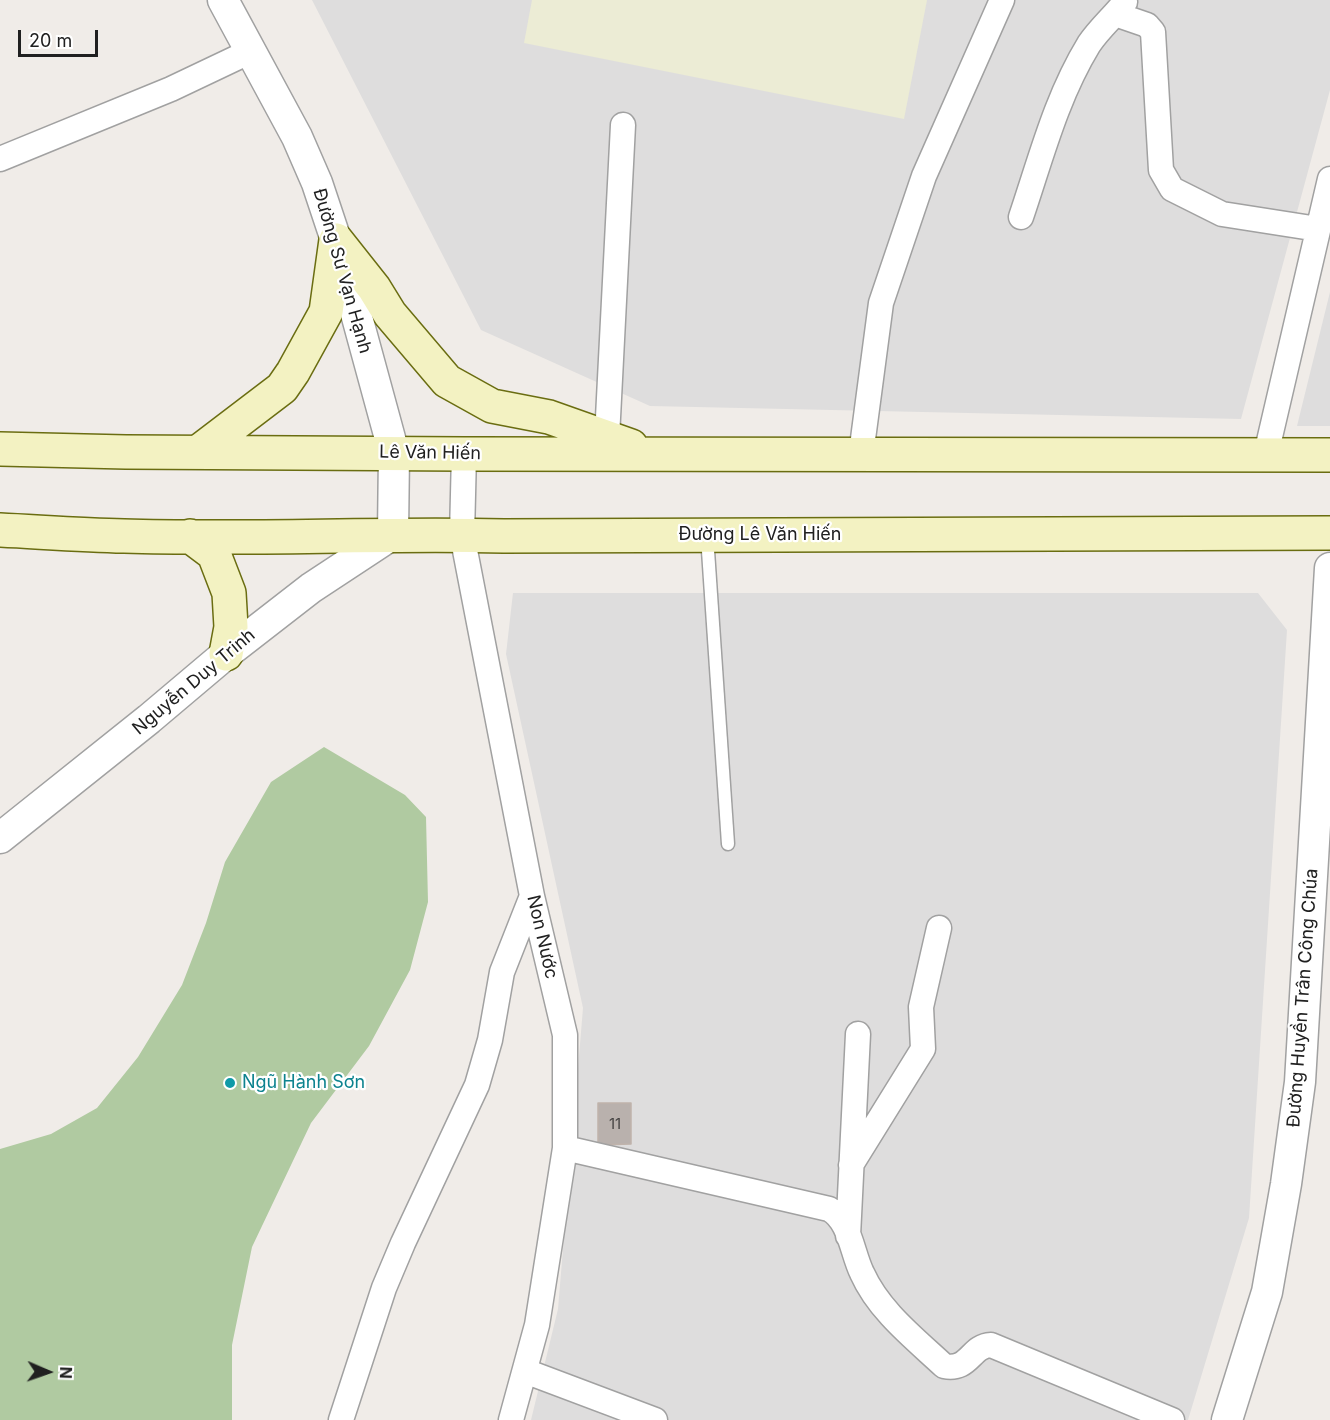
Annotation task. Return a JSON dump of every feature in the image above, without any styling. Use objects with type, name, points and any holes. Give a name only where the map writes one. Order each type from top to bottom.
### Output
[{"type":"main road","points":[[336,240],[374,288],[390,315],[447,381],[492,406],[549,417],[653,453]]},
{"type":"main road","points":[[198,452],[282,388],[293,372],[326,312],[336,240]]},
{"type":"main road","name":"Lê Văn Hiến","points":[[0,449],[464,454],[861,454]]},
{"type":"main road","points":[[861,454],[1330,455]]},
{"type":"main road","points":[[0,530],[124,536],[190,536],[214,554],[229,592],[231,627],[226,654]]},
{"type":"main road","name":"Đường Lê Văn Hiến","points":[[190,536],[1330,533]]},
{"type":"street","name":"Đường Sư Vạn Hạnh","points":[[224,0],[297,137],[317,183],[336,240],[394,453],[393,534]]},
{"type":"street","points":[[861,454],[881,303],[924,176],[1002,0]]},
{"type":"street","points":[[1021,217],[1053,117],[1073,72],[1090,42],[1121,7],[1154,32],[1161,170],[1172,189],[1222,214],[1318,229]]},
{"type":"street","points":[[0,159],[171,89],[251,51]]},
{"type":"street","points":[[607,437],[623,125]]},
{"type":"street","points":[[1266,454],[1330,179]]},
{"type":"street","name":"Non Nước","points":[[464,454],[462,535],[532,896],[565,1035],[565,1148],[537,1325],[511,1420]]},
{"type":"street","name":"Nguyễn Duy Trinh","points":[[0,838],[150,719],[226,654],[311,588],[393,534]]},
{"type":"street","name":"Đường Huyền Trân Công Chúa","points":[[1227,1420],[1267,1292],[1286,1184],[1300,1082],[1330,568]]},
{"type":"street","points":[[341,1420],[384,1288],[477,1085],[490,1040],[502,972],[532,896]]},
{"type":"street","points":[[851,1164],[923,1049],[921,1007],[939,928]]},
{"type":"street","points":[[848,1236],[858,1034]]},
{"type":"street","points":[[565,1148],[829,1209],[842,1221],[862,1273],[872,1292],[895,1320],[944,1366],[954,1368],[959,1366],[982,1347],[991,1346],[1172,1420]]},
{"type":"street","points":[[525,1371],[655,1420]]},
{"type":"lane","points":[[707,535],[728,844]]},
{"type":"shaded area","points":[[312,0],[1330,0],[1330,90],[1241,419],[650,406],[481,330]]},
{"type":"shaded area","points":[[1330,292],[1330,426],[1297,426]]},
{"type":"shaded area","points":[[513,593],[1258,593],[1287,630],[1249,1218],[1188,1420],[531,1420],[558,1309],[583,1008],[506,654]]},
{"type":"green space","points":[[532,0],[927,0],[904,119],[524,43]]},
{"type":"green space","name":"Ngũ Hành Sơn","points":[[324,747],[405,795],[426,817],[428,902],[410,970],[369,1046],[311,1123],[252,1247],[232,1345],[232,1420],[0,1420],[0,1149],[51,1134],[97,1108],[138,1057],[182,985],[206,923],[225,862],[271,782]]},
{"type":"building","points":[[598,1103],[631,1103],[631,1144],[598,1145]]},
{"type":"place","name":"Ngũ Hành Sơn","points":[[230,1083]]}]
